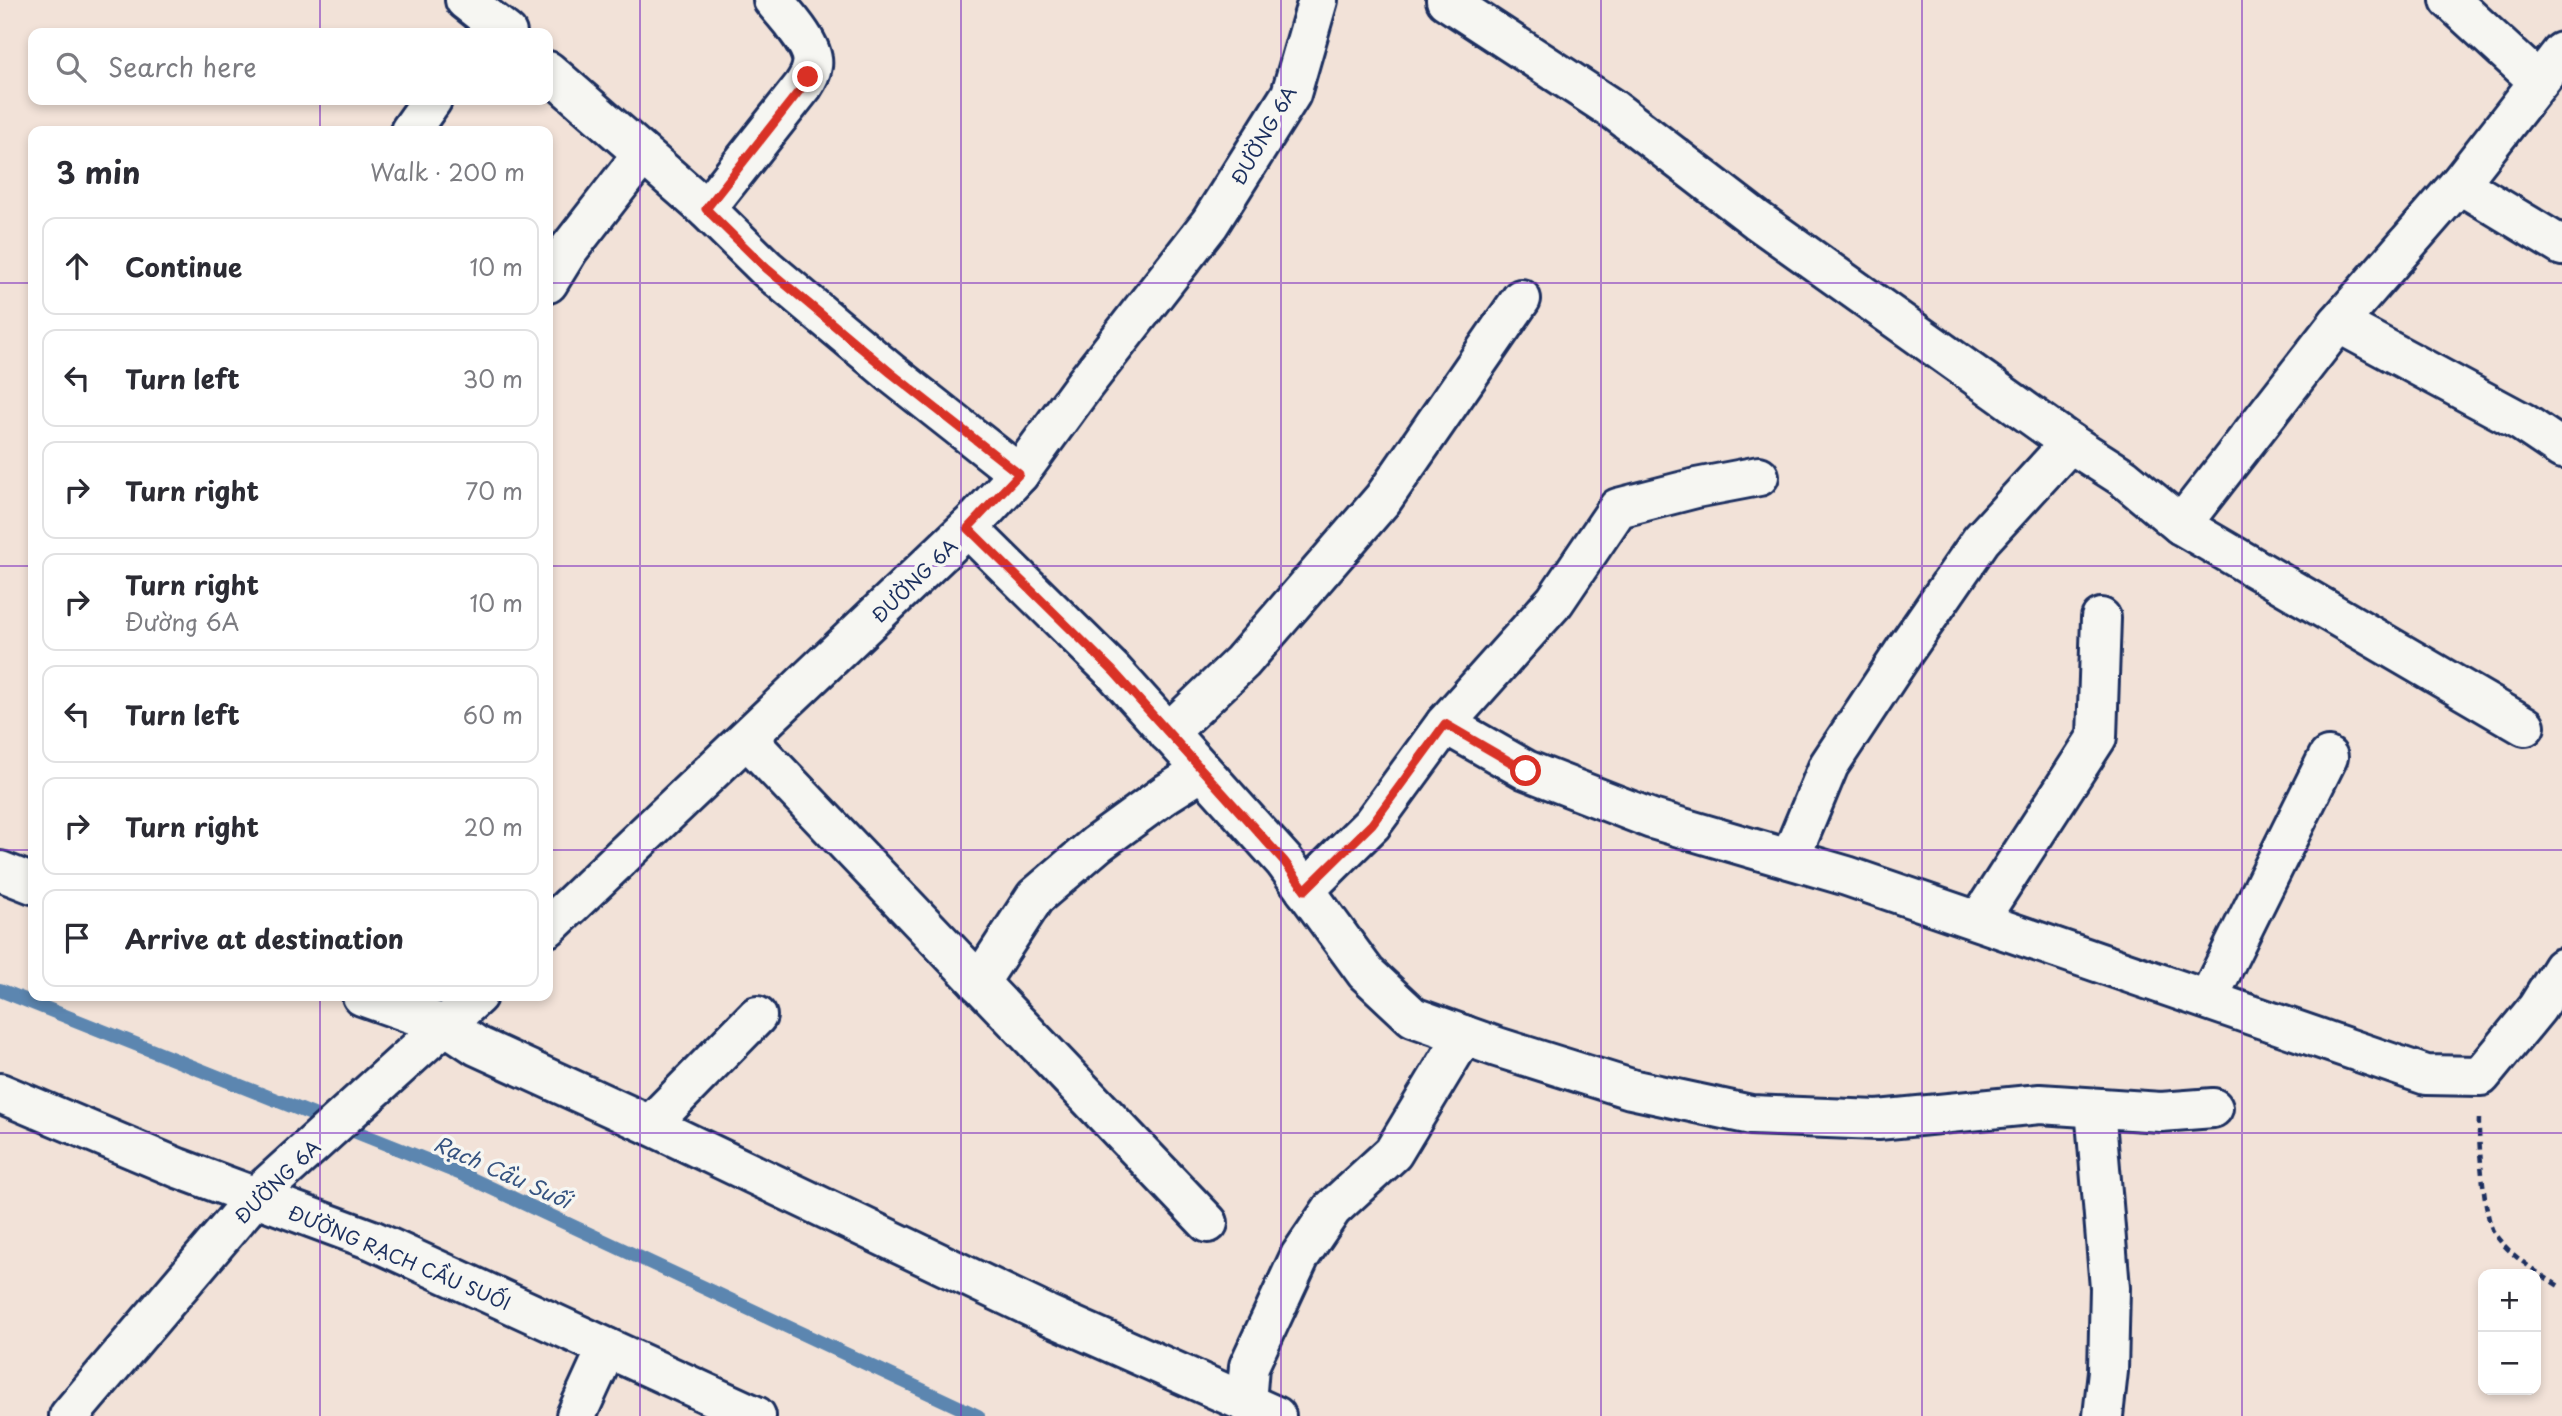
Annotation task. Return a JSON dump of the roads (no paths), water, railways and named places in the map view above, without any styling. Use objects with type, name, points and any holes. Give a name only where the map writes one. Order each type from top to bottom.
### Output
[{"type":"street","points":[[706,209],[803,86],[813,63],[801,35],[773,0]]},
{"type":"street","name":"ĐƯỜNG 6A","points":[[553,922],[968,528],[1019,474],[1084,385],[1210,223],[1292,94],[1318,0]]},
{"type":"street","points":[[1446,0],[1614,110],[1757,220],[2070,443],[2123,477],[2181,526],[2525,726]]},
{"type":"street","points":[[2181,526],[2338,323],[2459,184],[2550,66],[2450,0]]},
{"type":"street","points":[[553,75],[706,209],[766,268],[891,373],[1019,474]]},
{"type":"street","points":[[414,126],[428,105]]},
{"type":"street","points":[[553,275],[569,249],[642,155]]},
{"type":"street","points":[[2459,184],[2562,246]]},
{"type":"street","points":[[1168,733],[1242,662],[1383,499],[1521,299]]},
{"type":"street","points":[[2338,323],[2522,422],[2562,449]]},
{"type":"street","points":[[1790,859],[1829,765],[1905,650],[1981,540],[2070,443]]},
{"type":"street","points":[[1305,890],[1372,824],[1445,724],[1555,601],[1618,508],[1696,488],[1759,476]]},
{"type":"street","points":[[968,528],[1113,671],[1284,861],[1366,973],[1413,1017],[1631,1089],[1751,1115],[1878,1120],[2040,1104],[2161,1112],[2213,1108]]},
{"type":"street","points":[[1979,920],[2097,737],[2101,618]]},
{"type":"street","points":[[1445,724],[1526,771],[1652,819],[1790,859],[1979,920],[2426,1075],[2481,1076],[2549,1015],[2562,968]]},
{"type":"street","points":[[747,739],[1208,1223]]},
{"type":"street","points":[[2208,999],[2328,757]]},
{"type":"street","points":[[979,983],[1035,897],[1097,844],[1202,771]]},
{"type":"street","points":[[0,871],[28,882]]},
{"type":"street","points":[[372,1001],[438,1033],[477,1046],[650,1125],[1046,1314],[1261,1410]]},
{"type":"street","name":"ĐƯỜNG 6A","points":[[69,1416],[265,1188],[472,1001]]},
{"type":"street","points":[[650,1125],[757,1016]]},
{"type":"street","points":[[1261,1410],[1249,1366],[1300,1256],[1332,1209],[1393,1153],[1464,1035]]},
{"type":"street","name":"ĐƯỜNG RẠCH CẦU SUỐI","points":[[0,1093],[178,1168],[265,1188],[756,1416]]},
{"type":"street","points":[[2095,1108],[2110,1288],[2108,1371],[2103,1416]]},
{"type":"street","points":[[576,1416],[607,1348]]},
{"type":"waterway","name":"Rạch Cầu Suối","points":[[0,990],[459,1173],[978,1416]]}]
